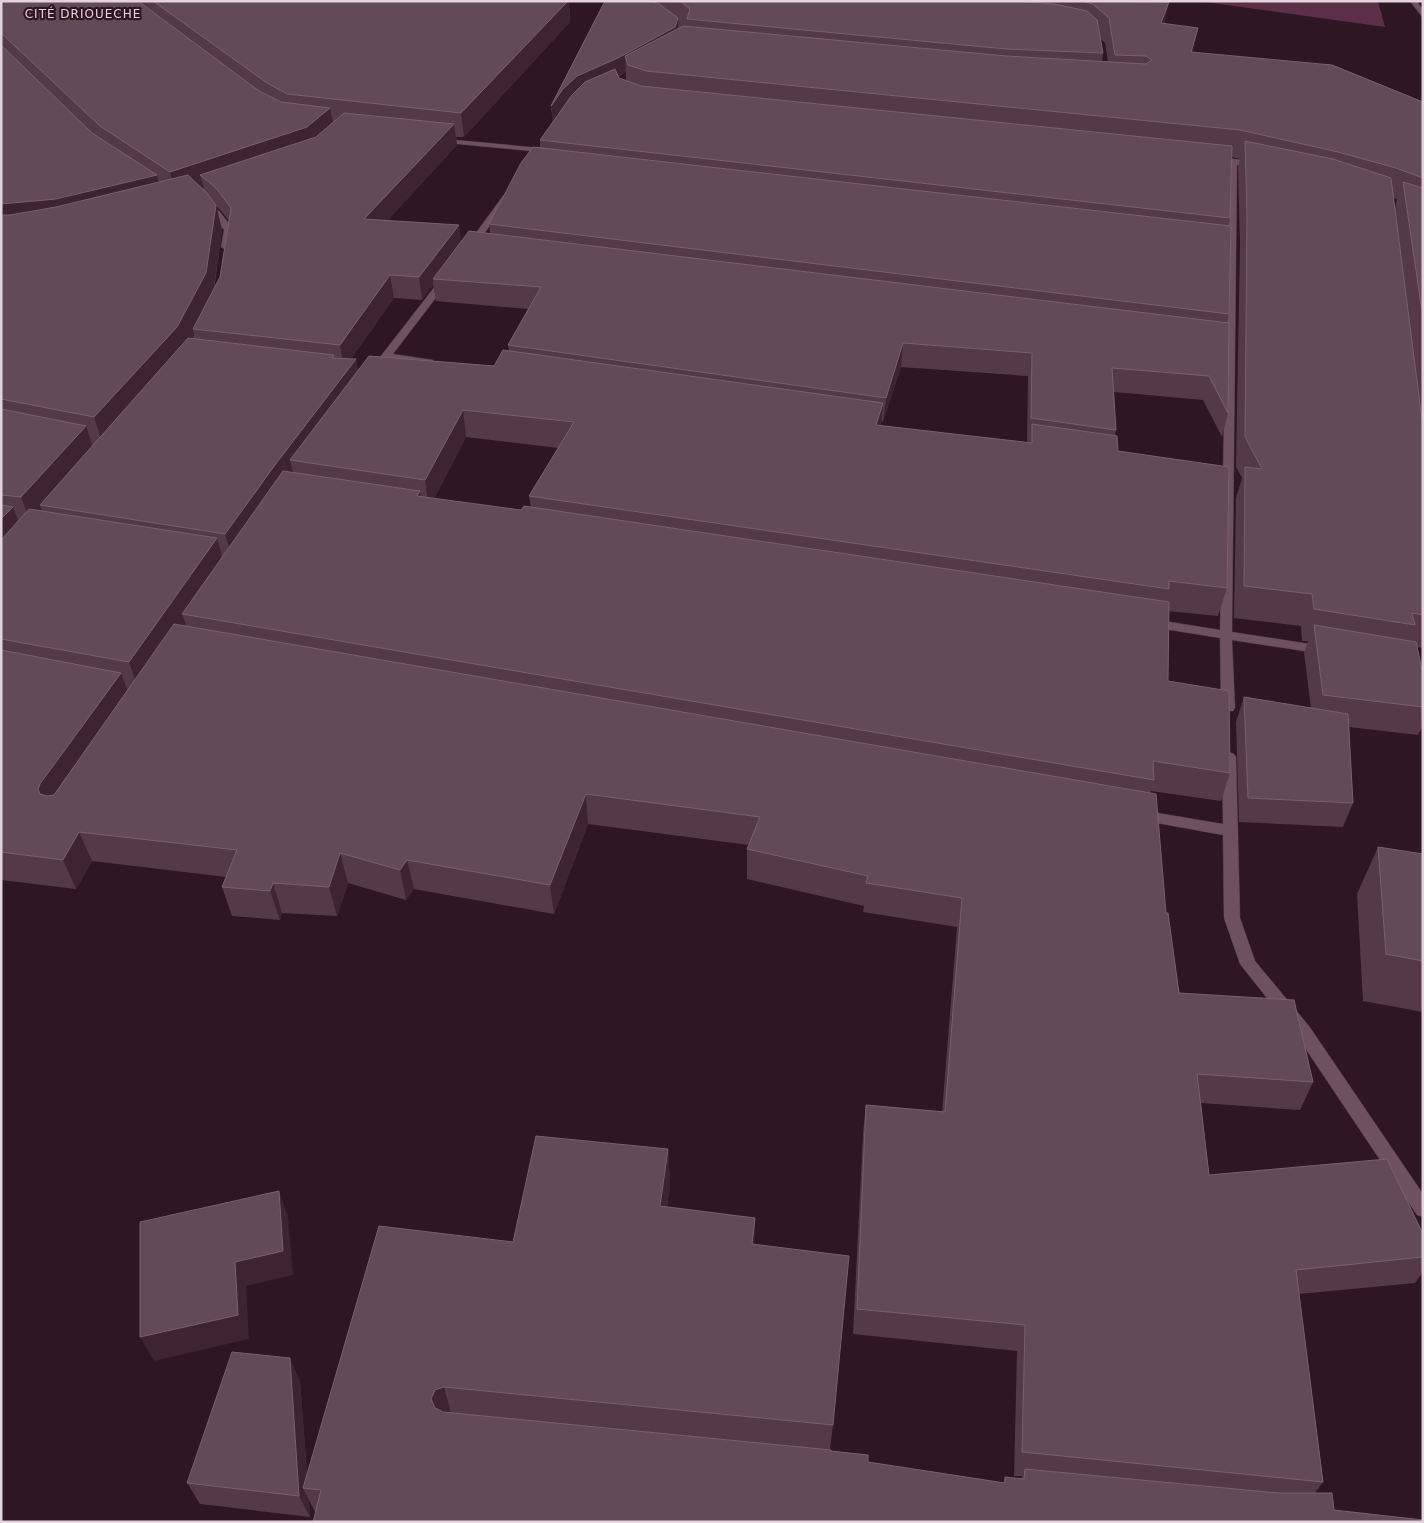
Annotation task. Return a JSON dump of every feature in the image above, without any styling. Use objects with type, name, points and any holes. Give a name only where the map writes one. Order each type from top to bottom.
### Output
[{"type":"street","points":[[1413,1],[1423,16]]},
{"type":"street","points":[[424,138],[544,146],[532,163]]},
{"type":"street","points":[[1204,158],[1269,168]]},
{"type":"street","points":[[1228,723],[1224,476],[1228,243],[1233,162]]},
{"type":"street","points":[[470,251],[515,186]]},
{"type":"street","points":[[196,195],[217,214],[229,230],[225,256]]},
{"type":"street","points":[[366,379],[388,356],[451,271]]},
{"type":"street","points":[[388,356],[436,363]]},
{"type":"street","points":[[1138,621],[1334,652]]},
{"type":"street","points":[[1228,743],[1232,918],[1248,964],[1303,1031],[1423,1209]]},
{"type":"street","points":[[1122,812],[1230,831]]},
{"type":"shaded area","points":[[1197,1],[1378,1],[1385,27]]},
{"type":"building","points":[[1,1],[138,1],[259,91],[281,102],[330,108],[307,127],[170,172],[100,126],[1,33]]},
{"type":"building","points":[[153,1],[568,1],[461,113],[287,94],[267,83]]},
{"type":"building","points":[[605,1],[652,1],[678,18],[675,27],[618,58],[577,76],[563,89],[551,106]]},
{"type":"building","points":[[680,1],[1014,1],[1055,4],[1087,11],[1097,20],[1103,53],[1006,49],[687,19],[690,9]]},
{"type":"building","points":[[1081,1],[1169,2],[1161,23],[1198,28],[1191,52],[1332,65],[1423,102],[1423,178],[1396,168],[1338,152],[1240,130],[646,71],[628,65],[625,56],[683,26],[1006,56],[1146,64],[1152,60],[1146,56],[1115,55],[1109,18],[1093,4]]},
{"type":"building","points":[[1,45],[92,133],[157,175],[56,199],[1,204]]},
{"type":"building","points":[[615,69],[619,78],[641,86],[1232,146],[1230,218],[540,140],[572,95],[585,82]]},
{"type":"building","points":[[344,113],[454,124],[364,219],[459,225],[419,277],[390,275],[340,345],[193,329],[220,277],[231,208],[216,188],[200,175],[316,137]]},
{"type":"building","points":[[1245,141],[1333,159],[1391,178],[1423,428],[1423,615],[1412,613],[1415,625],[1314,609],[1312,594],[1244,586],[1245,467],[1262,469],[1245,437],[1247,216]]},
{"type":"building","points":[[533,147],[1231,226],[1229,314],[489,224],[521,163]]},
{"type":"building","points":[[188,175],[206,192],[216,205],[206,273],[177,327],[94,417],[1,399],[1,215],[56,207]]},
{"type":"building","points":[[1403,182],[1423,188],[1423,318]]},
{"type":"building","points":[[469,231],[1229,323],[1228,413],[1209,376],[1112,368],[1116,430],[1031,418],[1032,353],[903,343],[886,398],[508,345],[541,287],[433,279]]},
{"type":"building","points":[[188,338],[334,355],[332,358],[356,359],[225,534],[40,505]]},
{"type":"building","points":[[503,350],[883,403],[876,425],[1032,443],[1032,424],[1117,436],[1118,451],[1229,467],[1227,588],[1169,581],[1169,589],[529,496],[574,422],[463,410],[425,480],[290,460],[369,356],[494,366]]},
{"type":"building","points":[[1,409],[86,426],[21,497],[1,495]]},
{"type":"building","points":[[283,471],[420,491],[417,496],[521,510],[524,506],[1169,602],[1168,681],[1229,691],[1230,773],[1153,761],[1154,780],[182,614]]},
{"type":"building","points":[[1,505],[13,507],[1,519]]},
{"type":"building","points":[[29,509],[217,538],[129,662],[1,639],[1,540]]},
{"type":"building","points":[[174,624],[1156,794],[1166,913],[1168,913],[1179,993],[1294,1000],[1313,1082],[1197,1074],[1209,1175],[1387,1159],[1423,1234],[1423,1257],[1296,1270],[1323,1482],[1022,1452],[1025,1325],[857,1309],[866,1105],[945,1112],[962,898],[866,883],[868,876],[747,849],[760,817],[586,794],[550,885],[407,860],[400,870],[340,853],[329,887],[273,883],[270,891],[222,887],[237,850],[79,832],[63,860],[1,852],[1,650],[121,673],[40,784],[38,789],[40,794],[54,795]]},
{"type":"building","points":[[1314,625],[1416,642],[1423,674],[1423,707],[1323,695]]},
{"type":"building","points":[[1244,697],[1348,714],[1353,803],[1248,798]]},
{"type":"building","points":[[1378,847],[1423,854],[1423,961],[1386,954]]},
{"type":"building","points":[[536,1136],[668,1149],[660,1206],[755,1218],[752,1244],[849,1256],[833,1425],[444,1387],[435,1390],[431,1399],[435,1408],[443,1412],[831,1450],[868,1455],[868,1462],[1005,1483],[1005,1477],[1024,1479],[1025,1469],[1278,1493],[1332,1493],[1334,1510],[1423,1520],[1423,1522],[313,1522],[321,1490],[303,1488],[379,1226],[513,1242]]},
{"type":"building","points":[[279,1191],[283,1251],[235,1262],[238,1315],[140,1337],[140,1222]]},
{"type":"building","points":[[232,1352],[290,1358],[299,1496],[187,1483]]},
{"type":"district","name":"CITÉ DRIOUECHE","points":[[83,14]]}]
